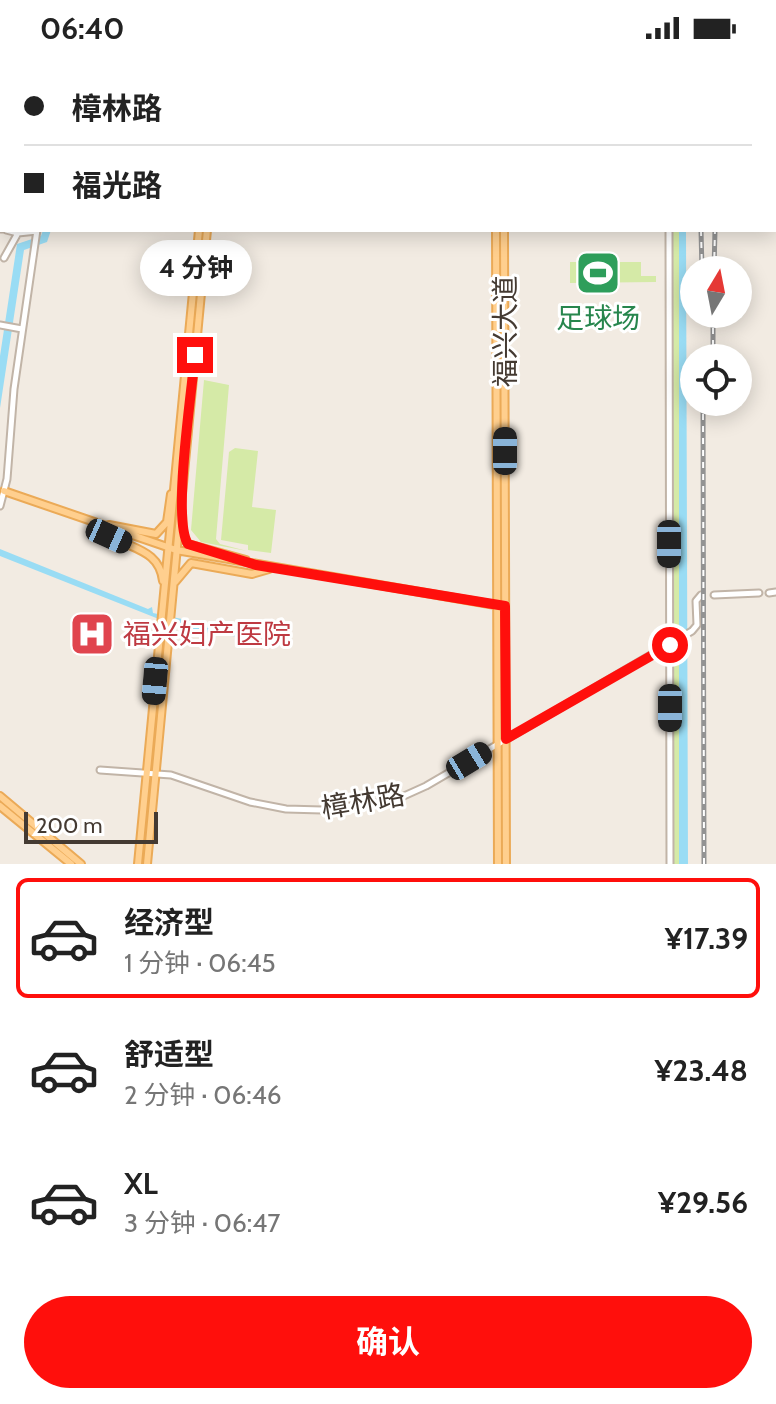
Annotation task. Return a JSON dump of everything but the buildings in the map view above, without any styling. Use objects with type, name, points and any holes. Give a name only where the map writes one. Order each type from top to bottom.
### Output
[{"type":"main road","points":[[138,861],[169,628],[175,479],[199,232]]},
{"type":"main road","points":[[147,864],[161,610],[181,505],[207,232]]},
{"type":"main road","name":"福兴大道","points":[[496,232],[506,864]]},
{"type":"main road","name":"福兴大道","points":[[498,864],[504,232]]},
{"type":"main road","points":[[98,524],[156,534],[167,522],[175,479]]},
{"type":"main road","points":[[2,491],[173,549],[501,606]]},
{"type":"main road","points":[[181,505],[183,536],[188,544],[256,565]]},
{"type":"main road","points":[[98,524],[109,536],[149,553],[156,560],[163,592]]},
{"type":"main road","points":[[173,585],[191,563],[252,574],[272,567]]},
{"type":"main road","points":[[0,796],[81,864]]},
{"type":"main road","points":[[0,806],[71,864]]},
{"type":"street","points":[[0,506],[37,232],[13,232]]},
{"type":"street","points":[[669,232],[670,864]]},
{"type":"street","points":[[4,258],[18,233]]},
{"type":"street","points":[[2,325],[22,329]]},
{"type":"street","points":[[714,595],[759,593]]},
{"type":"street","name":"樟林路","points":[[100,770],[171,775],[274,808],[313,811],[406,797],[692,631],[697,625],[696,601],[701,595]]},
{"type":"green space","points":[[670,232],[679,232],[679,864],[671,864]]},
{"type":"green space","points":[[570,262],[641,262],[641,276],[656,276],[656,282],[570,283]]},
{"type":"green space","points":[[204,380],[229,385],[216,539],[220,544],[247,551],[201,542],[191,530]]},
{"type":"green space","points":[[235,448],[258,451],[252,507],[276,510],[271,553],[248,550],[248,545],[221,540],[229,452]]},
{"type":"water","points":[[42,232],[50,232],[47,242],[24,250],[0,408],[0,356],[17,244],[41,236]]},
{"type":"water","points":[[679,232],[686,232],[686,256],[680,256],[680,328],[686,328],[686,344],[680,344],[680,416],[687,416],[688,864],[679,864]]},
{"type":"water","points":[[0,549],[148,609],[152,607],[153,613],[240,631],[239,637],[184,629],[0,556]]},
{"type":"railway","points":[[701,232],[702,256]]},
{"type":"railway","points":[[714,256],[715,232]]},
{"type":"railway","points":[[713,328],[713,344]]},
{"type":"railway","points":[[703,416],[704,864]]},
{"type":"place","name":"足球场","points":[[598,273]]},
{"type":"place","name":"福兴妇产医院","points":[[92,634]]},
{"type":"route","points":[[195,355],[181,505],[183,536],[188,544],[236,556],[256,565],[505,606],[506,739],[670,645]]}]
